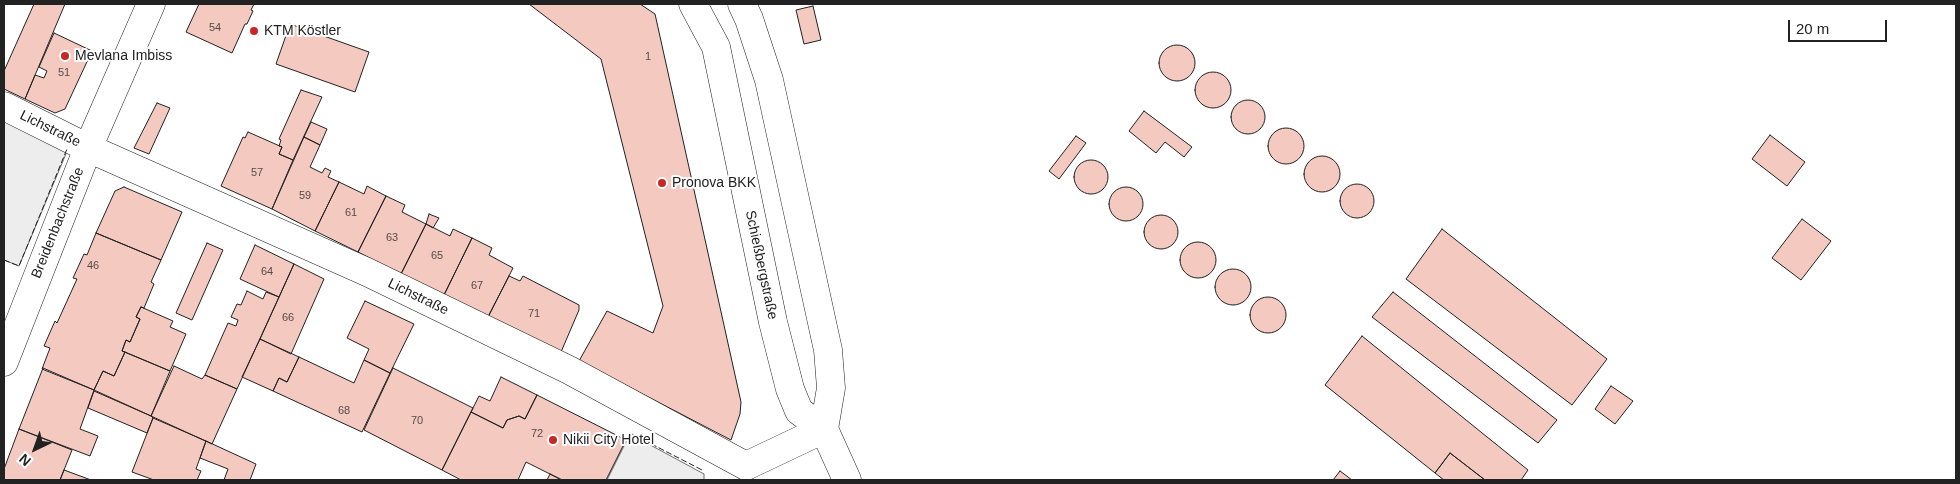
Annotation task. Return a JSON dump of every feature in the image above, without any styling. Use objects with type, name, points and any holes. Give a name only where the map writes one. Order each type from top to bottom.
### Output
[{"type":"street","name":"Breidenbachstraße","points":[[4,362],[88,148],[151,4]]},
{"type":"street","name":"Schießbergstraße","points":[[693,4],[716,47],[773,322],[790,389],[799,411],[824,429],[847,480]]},
{"type":"street","points":[[742,4],[749,19],[769,80],[828,350],[831,388],[824,429]]},
{"type":"street","name":"Lichstraße","points":[[4,106],[88,148],[367,272],[569,370],[743,473],[824,429]]},
{"type":"shaded area","points":[[4,118],[68,149],[19,266],[4,260]]},
{"type":"shaded area","points":[[630,434],[704,474],[704,480],[607,480]]},
{"type":"building","points":[[34,4],[65,4],[25,99],[4,89],[4,71]]},
{"type":"building","points":[[199,4],[254,4],[251,10],[253,11],[232,53],[186,32]]},
{"type":"building","name":"Pronova BKK","points":[[529,4],[640,4],[655,14],[741,402],[740,414],[731,440],[579,361],[607,311],[653,333],[663,306],[601,59]]},
{"type":"building","points":[[813,6],[821,40],[804,44],[796,10]]},
{"type":"building","points":[[290,24],[369,52],[355,92],[276,64]]},
{"type":"building","points":[[54,33],[92,51],[65,109],[55,113],[25,99],[35,75],[44,78],[47,71],[39,67]]},
{"type":"building","points":[[1177,45],[1189,51],[1195,63],[1189,75],[1177,81],[1165,75],[1159,63],[1165,51]]},
{"type":"building","points":[[1213,72],[1225,78],[1231,90],[1225,102],[1213,108],[1201,102],[1195,90],[1201,78]]},
{"type":"building","points":[[301,90],[322,97],[293,160],[279,154],[282,147],[279,146],[281,140],[279,139]]},
{"type":"building","points":[[1248,100],[1255,101],[1260,105],[1264,110],[1264,124],[1260,129],[1255,133],[1248,134],[1241,133],[1236,129],[1232,124],[1231,117],[1232,110],[1236,105],[1241,101]]},
{"type":"building","points":[[157,103],[170,108],[149,154],[134,148]]},
{"type":"building","points":[[1144,111],[1192,147],[1184,157],[1165,142],[1156,153],[1129,131]]},
{"type":"building","points":[[311,122],[327,129],[320,145],[304,137]]},
{"type":"building","points":[[1286,128],[1299,133],[1304,146],[1299,159],[1286,164],[1273,159],[1268,146],[1273,133]]},
{"type":"building","points":[[248,132],[282,147],[279,154],[293,160],[272,209],[221,186],[243,137],[245,138]]},
{"type":"building","points":[[1770,135],[1805,162],[1787,186],[1752,159]]},
{"type":"building","points":[[1076,136],[1086,143],[1059,179],[1049,171]]},
{"type":"building","points":[[304,137],[320,145],[310,167],[322,173],[325,168],[331,171],[328,177],[339,182],[315,231],[272,209]]},
{"type":"building","points":[[1322,156],[1335,161],[1340,174],[1335,187],[1322,192],[1309,187],[1304,174],[1309,161]]},
{"type":"building","points":[[1091,160],[1098,161],[1103,165],[1107,170],[1107,184],[1103,189],[1098,193],[1091,194],[1084,193],[1079,189],[1075,184],[1074,177],[1075,170],[1079,165],[1084,161]]},
{"type":"building","points":[[339,182],[364,194],[367,186],[386,196],[358,252],[315,231]]},
{"type":"building","points":[[1357,184],[1364,185],[1369,189],[1373,194],[1373,208],[1369,213],[1364,217],[1357,218],[1350,217],[1345,213],[1341,208],[1340,201],[1341,194],[1345,189],[1350,185]]},
{"type":"building","points":[[124,187],[182,212],[161,260],[96,233],[115,191]]},
{"type":"building","points":[[1126,187],[1133,188],[1138,192],[1142,197],[1142,211],[1138,216],[1133,220],[1126,221],[1119,220],[1114,216],[1110,211],[1109,204],[1110,197],[1114,192],[1119,188]]},
{"type":"building","points":[[386,196],[405,205],[402,212],[426,224],[401,274],[358,252]]},
{"type":"building","points":[[429,214],[439,218],[433,228],[426,224]]},
{"type":"building","points":[[1161,215],[1168,216],[1173,220],[1177,225],[1177,239],[1173,244],[1168,248],[1161,249],[1154,248],[1149,244],[1145,239],[1144,232],[1145,225],[1149,220],[1154,216]]},
{"type":"building","points":[[1802,219],[1831,241],[1801,280],[1772,258]]},
{"type":"building","points":[[426,224],[450,236],[453,229],[472,238],[444,295],[401,274]]},
{"type":"building","points":[[1442,229],[1607,359],[1572,405],[1406,279]]},
{"type":"building","points":[[96,233],[161,260],[151,282],[154,284],[144,308],[141,307],[136,317],[140,319],[130,342],[126,340],[122,351],[125,352],[114,376],[103,371],[94,390],[42,369],[50,348],[44,346],[55,321],[57,323],[77,279],[73,278],[84,254],[87,255]]},
{"type":"building","points":[[472,238],[492,248],[489,255],[513,268],[488,317],[444,295]]},
{"type":"building","points":[[1198,242],[1210,248],[1216,260],[1210,272],[1198,278],[1186,272],[1180,260],[1186,248]]},
{"type":"building","points":[[207,243],[223,250],[192,320],[176,313]]},
{"type":"building","points":[[255,245],[294,264],[279,297],[240,279]]},
{"type":"building","points":[[294,264],[324,279],[291,354],[260,339]]},
{"type":"building","points":[[1233,269],[1245,275],[1251,287],[1245,299],[1233,305],[1221,299],[1215,287],[1221,275]]},
{"type":"building","points":[[509,276],[520,281],[523,276],[579,305],[579,310],[561,352],[488,317]]},
{"type":"building","points":[[247,291],[263,299],[266,292],[279,297],[237,389],[205,375],[228,323],[236,326],[238,320],[231,317],[237,304],[241,305]]},
{"type":"building","points":[[1393,292],[1557,420],[1538,443],[1372,317]]},
{"type":"building","points":[[1268,297],[1281,302],[1286,315],[1281,328],[1268,333],[1255,328],[1250,315],[1255,302]]},
{"type":"building","points":[[365,301],[414,324],[390,373],[364,360],[369,349],[347,338]]},
{"type":"building","points":[[141,307],[173,321],[170,327],[186,334],[170,371],[122,351],[126,340],[130,342],[140,319],[136,317]]},
{"type":"building","points":[[1362,336],[1528,470],[1521,480],[1485,480],[1450,453],[1435,473],[1325,385]]},
{"type":"building","points":[[260,339],[299,357],[287,382],[279,378],[273,391],[242,377]]},
{"type":"building","points":[[125,352],[170,371],[151,416],[94,390],[103,371],[114,376]]},
{"type":"building","points":[[299,357],[354,383],[364,360],[390,373],[362,432],[273,391],[279,378],[287,382]]},
{"type":"building","points":[[174,366],[202,379],[205,375],[237,389],[212,444],[151,416]]},
{"type":"building","points":[[43,368],[94,390],[80,429],[98,436],[90,456],[19,429]]},
{"type":"building","points":[[393,368],[473,408],[442,470],[364,430]]},
{"type":"building","points":[[501,377],[537,395],[525,419],[519,416],[507,420],[503,428],[471,412],[479,396],[490,401]]},
{"type":"building","points":[[1611,386],[1633,401],[1615,424],[1595,409]]},
{"type":"building","points":[[94,391],[151,416],[153,418],[147,433],[88,408]]},
{"type":"building","points":[[537,395],[626,440],[606,480],[562,480],[526,462],[518,480],[461,480],[442,470],[471,412],[503,428],[507,420],[519,416],[525,419]]},
{"type":"building","points":[[153,418],[206,441],[196,469],[201,471],[197,480],[154,480],[132,472]]},
{"type":"building","points":[[19,429],[72,450],[60,480],[4,480],[4,469]]},
{"type":"building","points":[[206,441],[256,464],[250,480],[224,480],[228,469],[200,458]]},
{"type":"building","points":[[1450,453],[1485,480],[1444,480],[1435,473]]},
{"type":"building","points":[[64,470],[91,480],[60,480]]},
{"type":"building","points":[[1340,471],[1352,480],[1333,480]]},
{"type":"building","points":[[550,474],[562,480],[547,480]]},
{"type":"fence","points":[[4,260],[19,266],[67,149]]},
{"type":"fence","points":[[625,442],[630,433],[704,471]]},
{"type":"place","name":"KTM Köstler","points":[[254,31]]},
{"type":"place","name":"Mevlana Imbiss","points":[[65,56]]},
{"type":"place","name":"Pronova BKK","points":[[662,183]]},
{"type":"place","name":"Nikii City Hotel","points":[[553,440]]}]
